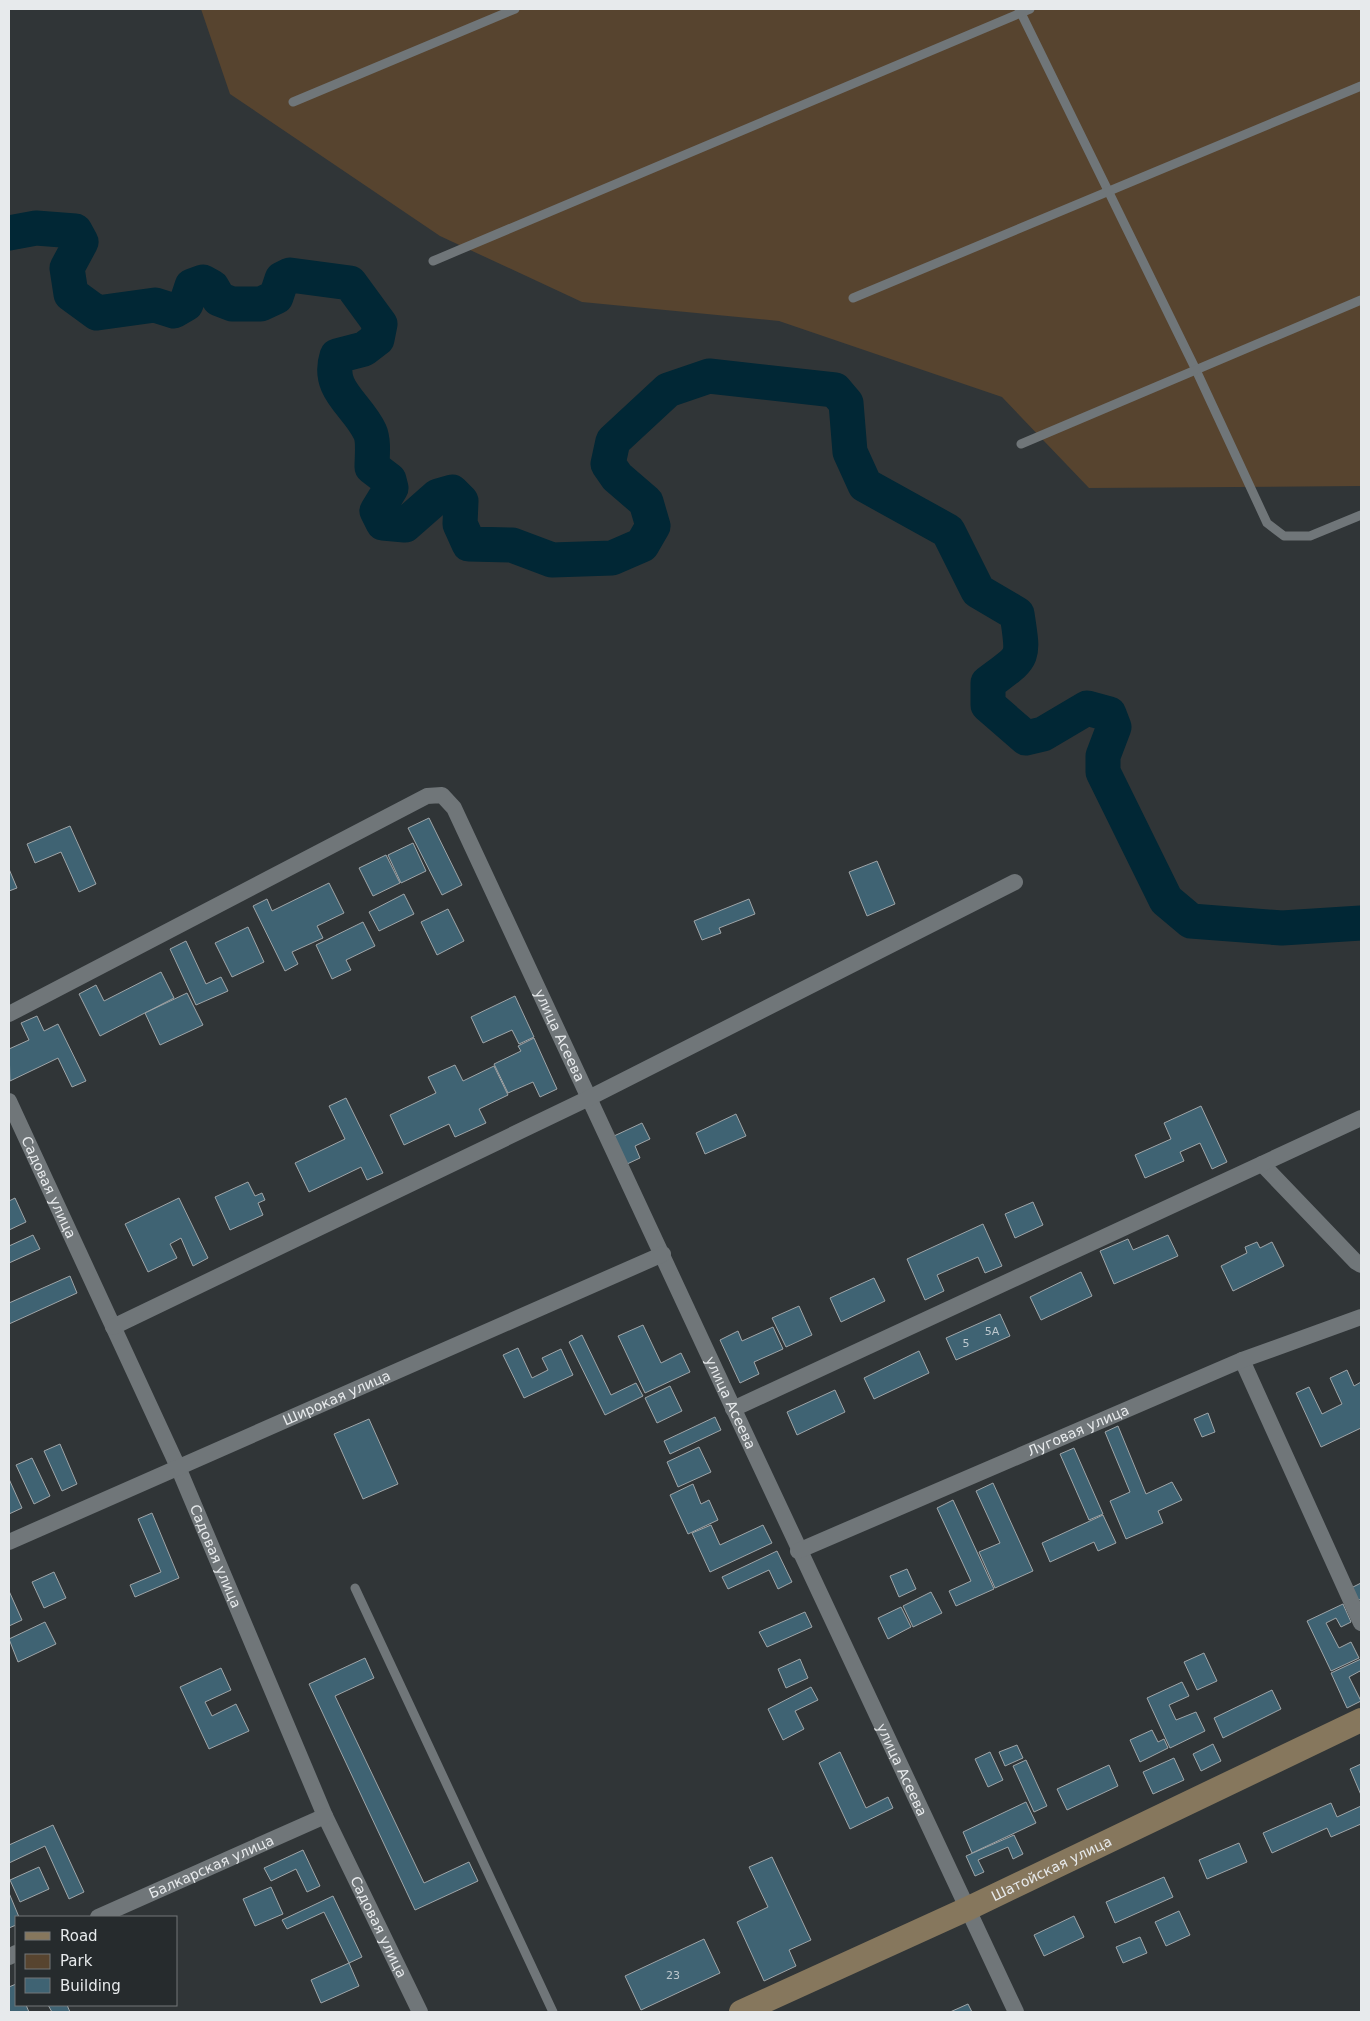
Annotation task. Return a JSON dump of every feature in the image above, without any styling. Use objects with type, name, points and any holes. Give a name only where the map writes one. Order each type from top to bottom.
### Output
[{"type":"street","name":"улица Асеева","points":[[9,1014],[427,796],[442,795],[454,808],[663,1254],[798,1551],[1016,2012]]},
{"type":"street","points":[[113,1327],[589,1098],[1014,882]]},
{"type":"street","name":"Садовая улица","points":[[9,1101],[178,1467],[325,1816],[420,2012]]},
{"type":"street","points":[[733,1409],[1361,1118]]},
{"type":"street","points":[[1262,1164],[1361,1265]]},
{"type":"street","name":"Широкая улица","points":[[9,1542],[663,1254]]},
{"type":"street","name":"Луговая улица","points":[[798,1551],[1242,1360],[1361,1317]]},
{"type":"street","points":[[1242,1360],[1361,1623]]},
{"type":"street","name":"Шатойская улица","points":[[740,2012],[967,1909],[1361,1720]]},
{"type":"street","name":"Балкарская улица","points":[[100,1916],[325,1816]]},
{"type":"lane","points":[[293,102],[515,9]]},
{"type":"lane","points":[[433,261],[1020,11],[1030,9]]},
{"type":"lane","points":[[1020,11],[1110,191],[1267,523],[1284,536],[1310,536],[1361,515]]},
{"type":"lane","points":[[854,298],[1361,86]]},
{"type":"lane","points":[[1021,444],[1361,300]]},
{"type":"lane","points":[[355,1588],[553,2012]]},
{"type":"green space","points":[[201,9],[1361,9],[1361,486],[1089,488],[1002,397],[779,321],[582,302],[440,236],[230,94]]},
{"type":"building","points":[[429,818],[462,885],[442,895],[408,828]]},
{"type":"building","points":[[70,826],[96,884],[79,892],[61,852],[35,863],[27,844]]},
{"type":"building","points":[[413,843],[426,871],[401,883],[388,855]]},
{"type":"building","points":[[386,855],[400,883],[373,896],[359,868]]},
{"type":"building","points":[[877,861],[895,904],[867,916],[849,872]]},
{"type":"building","points":[[9,869],[17,888],[9,891]]},
{"type":"building","points":[[329,883],[344,913],[317,926],[323,938],[292,952],[298,964],[285,971],[253,906],[267,899],[272,911]]},
{"type":"building","points":[[404,894],[414,914],[379,931],[369,912]]},
{"type":"building","points":[[749,899],[755,914],[719,928],[721,933],[702,940],[694,921]]},
{"type":"building","points":[[448,909],[464,941],[437,955],[421,922]]},
{"type":"building","points":[[363,922],[375,946],[346,960],[351,970],[332,979],[316,945]]},
{"type":"building","points":[[248,927],[264,962],[232,977],[215,943]]},
{"type":"building","points":[[186,941],[206,984],[221,977],[228,991],[196,1005],[170,949]]},
{"type":"building","points":[[161,972],[174,998],[100,1036],[79,994],[96,985],[104,1001]]},
{"type":"building","points":[[187,993],[203,1025],[160,1045],[145,1013]]},
{"type":"building","points":[[515,996],[534,1037],[519,1044],[512,1030],[483,1043],[471,1017]]},
{"type":"building","points":[[37,1016],[44,1031],[58,1024],[86,1081],[72,1087],[58,1058],[10,1081],[9,1049],[29,1040],[21,1023]]},
{"type":"building","points":[[534,1038],[557,1089],[540,1097],[533,1082],[508,1093],[494,1064],[521,1051],[518,1046]]},
{"type":"building","points":[[455,1065],[463,1081],[494,1066],[508,1095],[479,1109],[486,1123],[455,1137],[449,1124],[404,1145],[390,1115],[436,1093],[428,1077]]},
{"type":"building","points":[[346,1098],[383,1173],[367,1180],[361,1167],[309,1192],[295,1163],[345,1139],[329,1106]]},
{"type":"building","points":[[1201,1106],[1227,1162],[1212,1169],[1200,1143],[1180,1152],[1184,1161],[1145,1178],[1135,1155],[1171,1139],[1164,1123]]},
{"type":"building","points":[[736,1114],[746,1136],[705,1154],[696,1133]]},
{"type":"building","points":[[642,1123],[650,1139],[635,1146],[640,1158],[627,1164],[614,1136]]},
{"type":"building","points":[[248,1182],[255,1196],[262,1193],[265,1200],[258,1203],[263,1215],[230,1230],[215,1197]]},
{"type":"building","points":[[15,1198],[26,1222],[9,1230],[9,1201]]},
{"type":"building","points":[[179,1198],[208,1258],[193,1266],[181,1238],[170,1244],[177,1258],[148,1272],[125,1224]]},
{"type":"building","points":[[1033,1202],[1043,1225],[1015,1238],[1005,1214]]},
{"type":"building","points":[[983,1224],[1002,1266],[985,1273],[978,1257],[937,1275],[944,1291],[925,1300],[907,1259]]},
{"type":"building","points":[[33,1235],[40,1249],[9,1263],[9,1246]]},
{"type":"building","points":[[1168,1235],[1178,1256],[1114,1284],[1100,1251],[1128,1239],[1133,1250]]},
{"type":"building","points":[[1257,1242],[1260,1248],[1272,1242],[1284,1266],[1233,1291],[1221,1266],[1247,1253],[1245,1247]]},
{"type":"building","points":[[1081,1272],[1092,1296],[1041,1320],[1030,1297]]},
{"type":"building","points":[[70,1276],[77,1293],[9,1324],[9,1303]]},
{"type":"building","points":[[874,1278],[885,1301],[841,1322],[830,1298]]},
{"type":"building","points":[[799,1306],[812,1335],[786,1347],[772,1318]]},
{"type":"building","points":[[1000,1314],[1010,1336],[956,1360],[946,1338]]},
{"type":"building","points":[[643,1325],[661,1363],[681,1353],[690,1372],[645,1393],[618,1336]]},
{"type":"building","points":[[773,1327],[783,1349],[754,1362],[759,1374],[740,1383],[720,1340],[738,1331],[742,1341]]},
{"type":"building","points":[[582,1335],[611,1395],[636,1383],[643,1396],[605,1415],[569,1342]]},
{"type":"building","points":[[518,1348],[532,1378],[548,1370],[542,1358],[561,1349],[573,1375],[524,1398],[503,1355]]},
{"type":"building","points":[[919,1351],[929,1373],[874,1399],[864,1378]]},
{"type":"building","points":[[1347,1370],[1354,1386],[1361,1382],[1361,1428],[1321,1447],[1296,1393],[1309,1387],[1322,1414],[1342,1404],[1330,1378]]},
{"type":"building","points":[[670,1386],[682,1411],[657,1423],[645,1398]]},
{"type":"building","points":[[835,1390],[845,1412],[797,1435],[787,1412]]},
{"type":"building","points":[[1208,1413],[1215,1432],[1202,1437],[1194,1419]]},
{"type":"building","points":[[715,1417],[721,1430],[670,1454],[664,1441]]},
{"type":"building","points":[[369,1419],[398,1484],[363,1499],[334,1434]]},
{"type":"building","points":[[1118,1426],[1146,1494],[1172,1482],[1182,1500],[1158,1511],[1163,1523],[1126,1539],[1110,1501],[1130,1492],[1105,1432]]},
{"type":"building","points":[[60,1444],[77,1484],[62,1491],[44,1451]]},
{"type":"building","points":[[699,1447],[711,1472],[678,1487],[667,1462]]},
{"type":"building","points":[[1074,1448],[1103,1514],[1089,1520],[1060,1454]]},
{"type":"building","points":[[32,1458],[50,1496],[34,1504],[16,1465]]},
{"type":"building","points":[[9,1479],[22,1508],[9,1514]]},
{"type":"building","points":[[993,1483],[1033,1571],[995,1588],[979,1552],[1000,1543],[976,1491]]},
{"type":"building","points":[[693,1484],[701,1504],[709,1500],[718,1520],[688,1534],[670,1495]]},
{"type":"building","points":[[953,1500],[994,1589],[956,1606],[949,1591],[971,1581],[937,1508]]},
{"type":"building","points":[[152,1513],[179,1578],[135,1597],[130,1585],[161,1572],[138,1519]]},
{"type":"building","points":[[1103,1515],[1116,1543],[1098,1551],[1094,1542],[1050,1562],[1042,1543]]},
{"type":"building","points":[[711,1525],[720,1545],[763,1525],[772,1543],[710,1572],[692,1533]]},
{"type":"building","points":[[777,1551],[792,1582],[778,1589],[769,1570],[728,1589],[722,1577]]},
{"type":"building","points":[[907,1569],[916,1589],[899,1597],[890,1576]]},
{"type":"building","points":[[54,1572],[66,1598],[44,1608],[32,1582]]},
{"type":"building","points":[[1361,1583],[1361,1599],[1357,1601],[1351,1588]]},
{"type":"building","points":[[9,1591],[22,1620],[9,1626]]},
{"type":"building","points":[[931,1592],[942,1613],[913,1627],[903,1606]]},
{"type":"building","points":[[1343,1604],[1351,1622],[1341,1627],[1336,1618],[1326,1623],[1339,1648],[1351,1642],[1359,1658],[1331,1671],[1307,1621]]},
{"type":"building","points":[[901,1607],[911,1627],[888,1639],[878,1618]]},
{"type":"building","points":[[805,1612],[812,1627],[767,1647],[759,1632]]},
{"type":"building","points":[[45,1622],[56,1644],[18,1662],[9,1639]]},
{"type":"building","points":[[1204,1653],[1217,1681],[1197,1690],[1184,1662]]},
{"type":"building","points":[[365,1658],[374,1678],[335,1696],[424,1883],[469,1862],[478,1881],[415,1910],[309,1684]]},
{"type":"building","points":[[800,1659],[808,1678],[786,1688],[778,1669]]},
{"type":"building","points":[[1361,1659],[1361,1674],[1360,1671],[1349,1677],[1361,1701],[1347,1708],[1331,1673]]},
{"type":"building","points":[[221,1668],[231,1690],[205,1702],[212,1716],[236,1704],[249,1731],[209,1749],[180,1687]]},
{"type":"building","points":[[1182,1682],[1189,1696],[1169,1705],[1176,1720],[1196,1712],[1205,1731],[1170,1748],[1147,1698]]},
{"type":"building","points":[[811,1687],[818,1700],[795,1711],[804,1729],[783,1740],[768,1709]]},
{"type":"building","points":[[1272,1690],[1281,1709],[1223,1738],[1214,1718]]},
{"type":"building","points":[[1152,1730],[1158,1742],[1164,1739],[1168,1748],[1140,1762],[1130,1740]]},
{"type":"building","points":[[1213,1744],[1221,1761],[1201,1771],[1193,1754]]},
{"type":"building","points":[[1017,1745],[1023,1758],[1005,1766],[999,1752]]},
{"type":"building","points":[[840,1752],[866,1808],[888,1797],[893,1808],[850,1829],[819,1763]]},
{"type":"building","points":[[990,1752],[1003,1780],[988,1787],[975,1759]]},
{"type":"building","points":[[1174,1758],[1184,1780],[1153,1794],[1143,1772]]},
{"type":"building","points":[[1026,1760],[1047,1806],[1034,1812],[1013,1766]]},
{"type":"building","points":[[1361,1764],[1361,1795],[1350,1769]]},
{"type":"building","points":[[1109,1765],[1118,1786],[1067,1810],[1057,1789]]},
{"type":"building","points":[[1026,1802],[1036,1823],[972,1853],[963,1832]]},
{"type":"building","points":[[1331,1803],[1337,1817],[1361,1806],[1361,1824],[1331,1837],[1327,1828],[1272,1853],[1263,1833]]},
{"type":"building","points":[[53,1825],[84,1892],[69,1899],[45,1846],[9,1863],[9,1845]]},
{"type":"building","points":[[1014,1835],[1023,1854],[1013,1859],[1008,1847],[978,1860],[984,1872],[975,1876],[966,1856]]},
{"type":"building","points":[[1239,1843],[1247,1862],[1207,1879],[1199,1860]]},
{"type":"building","points":[[303,1850],[320,1886],[307,1892],[296,1869],[271,1881],[264,1868]]},
{"type":"building","points":[[772,1857],[811,1940],[789,1950],[796,1966],[764,1981],[737,1922],[768,1907],[749,1867]]},
{"type":"building","points":[[39,1867],[49,1889],[20,1902],[10,1880]]},
{"type":"building","points":[[1164,1877],[1173,1897],[1115,1923],[1106,1902]]},
{"type":"building","points":[[271,1887],[283,1914],[255,1926],[243,1899]]},
{"type":"building","points":[[9,1893],[19,1916],[15,1916],[15,1925],[9,1928]]},
{"type":"building","points":[[333,1896],[362,1957],[349,1963],[324,1912],[287,1929],[282,1920]]},
{"type":"building","points":[[1179,1911],[1190,1935],[1166,1946],[1155,1922]]},
{"type":"building","points":[[1074,1916],[1084,1937],[1044,1956],[1034,1935]]},
{"type":"building","points":[[1140,1937],[1147,1953],[1123,1963],[1116,1947]]},
{"type":"building","points":[[704,1939],[720,1973],[641,2010],[625,1976]]},
{"type":"building","points":[[349,1963],[359,1986],[321,2003],[311,1980]]},
{"type":"building","points":[[15,1984],[15,2006],[26,2006],[29,2012],[9,2012],[9,1987]]},
{"type":"building","points":[[968,2004],[972,2012],[950,2012]]},
{"type":"building","points":[[49,2006],[67,2006],[70,2012],[52,2012]]},
{"type":"waterway","points":[[9,233],[36,228],[75,231],[81,242],[67,268],[71,294],[97,313],[155,305],[174,311],[186,304],[192,286],[203,282],[212,287],[219,299],[232,304],[261,304],[276,297],[282,279],[290,275],[350,283],[380,324],[377,339],[364,349],[337,356],[336,378],[344,396],[370,432],[372,467],[389,480],[391,488],[377,511],[383,523],[405,525],[438,496],[452,492],[461,501],[460,524],[469,544],[512,545],[552,560],[612,558],[642,545],[653,526],[646,502],[617,477],[608,464],[613,441],[668,390],[709,376],[835,390],[846,403],[850,452],[865,485],[948,531],[978,591],[1017,614],[1021,641],[1019,656],[1009,667],[988,683],[988,705],[1026,738],[1043,734],[1087,708],[1109,714],[1114,727],[1103,756],[1103,772],[1166,900],[1191,921],[1282,928],[1361,923]]}]
